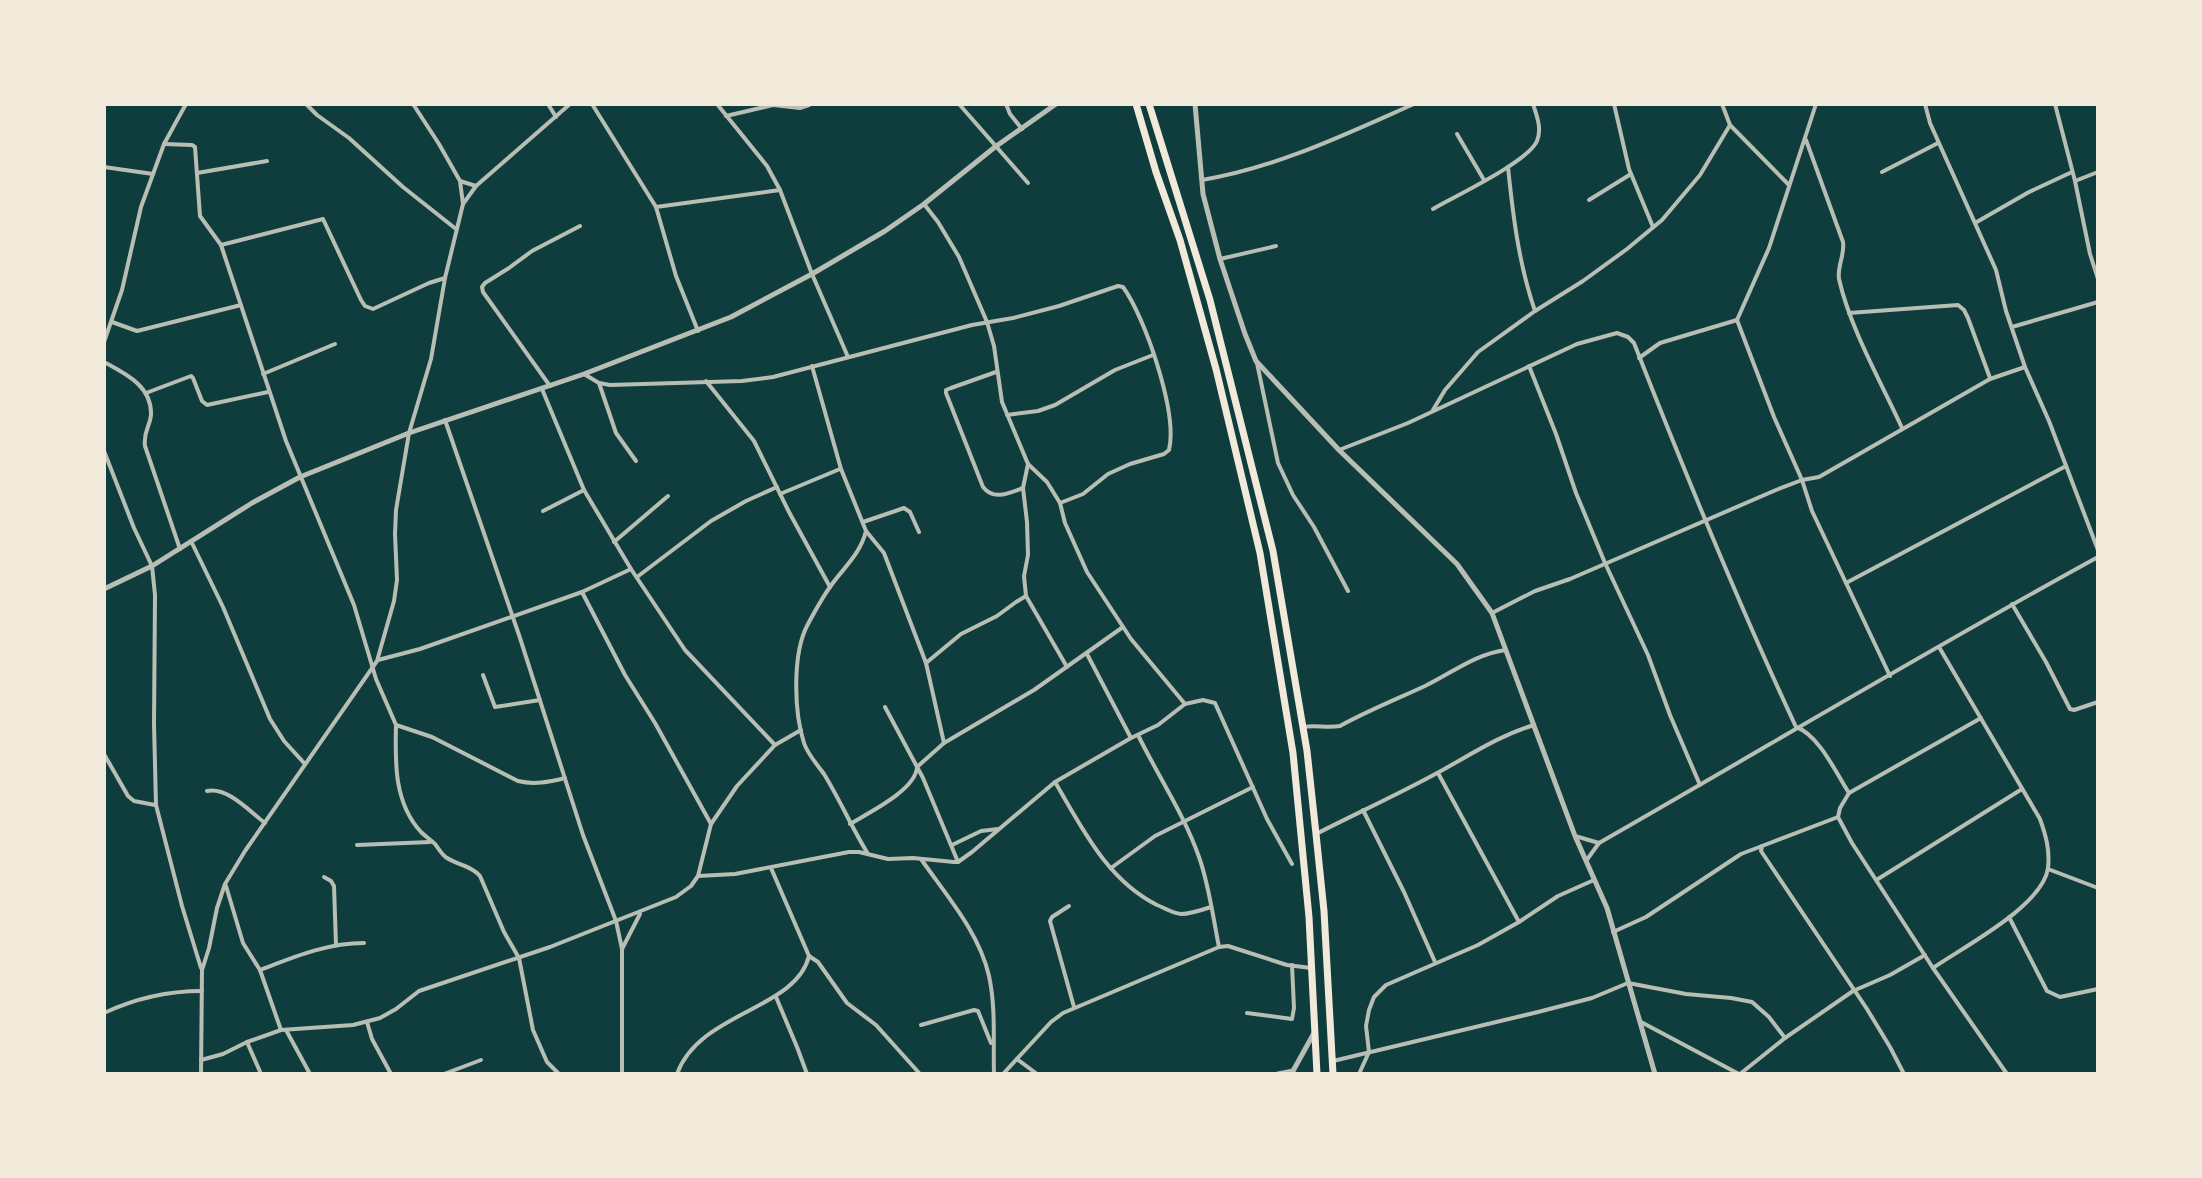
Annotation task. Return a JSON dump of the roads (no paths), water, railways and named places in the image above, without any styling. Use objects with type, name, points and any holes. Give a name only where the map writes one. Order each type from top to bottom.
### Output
[{"type":"main road","points":[[1136,104],[1180,240],[1216,369],[1260,553],[1293,753],[1309,917],[1317,1074]]},
{"type":"main road","points":[[1149,104],[1210,300],[1273,551],[1303,727],[1316,834],[1324,911],[1333,1074]]},
{"type":"street","points":[[104,342],[129,262],[141,207],[164,144],[186,104]]},
{"type":"street","points":[[306,104],[456,229]]},
{"type":"street","points":[[413,104],[460,181],[463,204]]},
{"type":"street","points":[[548,104],[556,117]]},
{"type":"street","points":[[202,970],[225,884],[377,661],[397,580],[396,510],[409,433],[431,359],[445,278],[463,204],[476,186],[570,104]]},
{"type":"street","points":[[592,104],[656,207],[683,298],[698,331]]},
{"type":"street","points":[[717,104],[767,166],[780,190],[848,357]]},
{"type":"street","points":[[959,104],[1028,183]]},
{"type":"street","points":[[1006,104],[1022,129]]},
{"type":"street","points":[[104,589],[152,566],[252,503],[300,477],[409,433],[584,374],[731,317],[885,231],[1056,104]]},
{"type":"street","points":[[1195,104],[1203,194],[1220,259],[1256,361],[1278,463],[1348,591]]},
{"type":"street","points":[[1202,180],[1297,155],[1414,104]]},
{"type":"street","points":[[1433,209],[1508,167],[1530,151],[1538,136],[1533,104]]},
{"type":"street","points":[[1614,104],[1631,174],[1653,227]]},
{"type":"street","points":[[1722,104],[1730,125],[1789,185]]},
{"type":"street","points":[[1816,104],[1769,248],[1737,320],[1812,511],[1890,676]]},
{"type":"street","points":[[1925,104],[1938,143],[1996,270],[2025,367],[2098,550]]},
{"type":"street","points":[[2055,104],[2098,279]]},
{"type":"street","points":[[726,116],[773,105],[800,108],[809,105]]},
{"type":"street","points":[[1432,412],[1436,401],[1478,352],[1583,281],[1653,227],[1700,175],[1730,125]]},
{"type":"street","points":[[1457,134],[1484,180]]},
{"type":"street","points":[[1806,140],[1843,242],[1845,251],[1838,270],[1849,313],[1902,428]]},
{"type":"street","points":[[1882,172],[1938,143]]},
{"type":"street","points":[[164,144],[195,147],[200,216],[221,245],[269,392],[300,477],[354,605],[384,702],[396,725],[399,793],[419,830],[446,857],[476,870],[480,876],[519,958],[533,1030],[542,1053],[555,1073]]},
{"type":"street","points":[[197,173],[267,161]]},
{"type":"street","points":[[104,167],[153,174]]},
{"type":"street","points":[[1508,167],[1519,249],[1535,311]]},
{"type":"street","points":[[1975,223],[2072,172]]},
{"type":"street","points":[[2075,181],[2098,172]]},
{"type":"street","points":[[1589,200],[1631,174]]},
{"type":"street","points":[[460,181],[476,186]]},
{"type":"street","points":[[656,207],[780,190]]},
{"type":"street","points":[[924,204],[959,257],[987,322],[994,346],[1002,402],[1028,464],[1047,482],[1060,503],[1065,523],[1087,572],[1123,627],[1185,704]]},
{"type":"street","points":[[221,245],[323,219],[361,300],[373,309],[445,278]]},
{"type":"street","points":[[550,386],[482,287],[532,251],[580,226]]},
{"type":"street","points":[[1220,259],[1276,246]]},
{"type":"street","points":[[584,374],[599,383],[610,385],[755,380],[1059,306],[1123,287],[1142,324],[1169,408],[1169,450],[1108,474],[1083,494],[1060,503]]},
{"type":"street","points":[[2012,327],[2098,302]]},
{"type":"street","points":[[112,322],[137,331],[241,305]]},
{"type":"street","points":[[1849,313],[1958,305],[1968,318],[1990,379]]},
{"type":"street","points":[[1639,358],[1660,343],[1737,320]]},
{"type":"street","points":[[1339,450],[1408,423],[1577,344],[1617,333],[1628,337],[1634,343],[1756,643],[1796,727],[1809,734],[1849,793]]},
{"type":"street","points":[[263,374],[335,344]]},
{"type":"street","points":[[1007,415],[1038,411],[1055,405],[1115,370],[1153,355]]},
{"type":"street","points":[[1256,361],[1339,450],[1457,564],[1492,613],[1575,836],[1607,908],[1655,1074]]},
{"type":"street","points":[[104,362],[139,383],[146,393],[151,419],[144,435],[145,446],[180,549]]},
{"type":"street","points":[[812,366],[841,469],[866,531],[884,553],[926,663],[944,743]]},
{"type":"street","points":[[1529,366],[1576,493],[1648,655],[1700,785]]},
{"type":"street","points":[[1492,613],[1530,593],[1570,579],[1802,480],[1819,477],[1990,379],[2025,367]]},
{"type":"street","points":[[996,372],[946,390],[946,393],[983,487],[988,493],[999,496],[1023,488]]},
{"type":"street","points":[[146,393],[191,376],[202,401],[207,405],[269,392]]},
{"type":"street","points":[[706,381],[754,441],[830,587]]},
{"type":"street","points":[[599,383],[616,433],[636,461]]},
{"type":"street","points":[[542,389],[584,490],[631,569],[685,650],[775,745]]},
{"type":"street","points":[[445,420],[592,861],[616,921],[622,949],[622,1074]]},
{"type":"street","points":[[104,451],[152,566],[155,595],[156,805],[202,970],[201,1074]]},
{"type":"street","points":[[1028,464],[1023,488],[1028,555],[1024,576],[1026,596],[1067,667]]},
{"type":"street","points":[[1846,583],[2066,466]]},
{"type":"street","points":[[780,494],[841,469]]},
{"type":"street","points":[[637,577],[711,521],[777,487]]},
{"type":"street","points":[[543,511],[584,490]]},
{"type":"street","points":[[614,542],[668,496]]},
{"type":"street","points":[[863,522],[904,508],[910,512],[919,532]]},
{"type":"street","points":[[866,531],[863,544],[830,587],[806,627],[800,645],[797,705],[805,747],[824,774],[868,854]]},
{"type":"street","points":[[191,541],[223,607],[270,719],[284,741],[305,764]]},
{"type":"street","points":[[1585,861],[1599,843],[1796,727],[2098,557]]},
{"type":"street","points":[[377,661],[582,592],[631,569]]},
{"type":"street","points":[[582,592],[625,675],[711,824]]},
{"type":"street","points":[[926,663],[961,634],[997,616],[1026,596]]},
{"type":"street","points":[[2012,604],[2070,709],[2098,702]]},
{"type":"street","points":[[850,824],[889,801],[917,773],[917,767],[944,743],[1034,690],[1123,627]]},
{"type":"street","points":[[1933,968],[2028,902],[2048,869],[2049,845],[2040,819],[1939,647]]},
{"type":"street","points":[[1303,727],[1340,726],[1426,686],[1476,658],[1506,650]]},
{"type":"street","points":[[1087,654],[1131,738]]},
{"type":"street","points":[[483,675],[495,707],[540,700]]},
{"type":"street","points":[[698,876],[735,874],[849,852],[888,859],[958,862],[1055,782],[1158,725],[1185,704],[1203,700],[1215,703],[1267,819],[1292,864]]},
{"type":"street","points":[[885,707],[917,767],[958,862]]},
{"type":"street","points":[[1981,718],[1849,793],[1838,817],[1933,968],[2007,1074]]},
{"type":"street","points":[[396,725],[443,742],[518,781],[546,782],[565,778]]},
{"type":"street","points":[[1316,834],[1499,738],[1534,725]]},
{"type":"street","points":[[201,1060],[284,1030],[367,1022],[388,1014],[419,991],[519,958],[641,912],[684,892],[698,876],[711,824],[737,786],[775,745],[801,730]]},
{"type":"street","points":[[1138,735],[1183,821],[1205,872],[1219,947]]},
{"type":"street","points":[[104,754],[128,796],[134,801],[156,805]]},
{"type":"street","points":[[1438,772],[1519,922]]},
{"type":"street","points":[[1055,782],[1082,829],[1122,882],[1174,912],[1187,913],[1211,907]]},
{"type":"street","points":[[1111,868],[1155,836],[1253,787]]},
{"type":"street","points":[[207,791],[217,789],[228,794],[265,823]]},
{"type":"street","points":[[1878,880],[2022,789]]},
{"type":"street","points":[[1363,810],[1435,962]]},
{"type":"street","points":[[1613,932],[1646,917],[1741,854],[1838,817]]},
{"type":"street","points":[[952,845],[981,831],[998,829]]},
{"type":"street","points":[[1575,836],[1599,843]]},
{"type":"street","points":[[357,845],[433,842]]},
{"type":"street","points":[[1762,846],[1761,851],[1890,1047],[1904,1074]]},
{"type":"street","points":[[921,859],[976,942],[988,974],[994,1011],[994,1074]]},
{"type":"street","points":[[771,868],[809,956],[818,962],[847,1003],[876,1025],[920,1074]]},
{"type":"street","points":[[2048,869],[2098,888]]},
{"type":"street","points":[[324,877],[334,886],[336,945]]},
{"type":"street","points":[[1359,1074],[1369,1052],[1366,1026],[1374,997],[1386,985],[1478,945],[1558,896],[1594,880]]},
{"type":"street","points":[[225,884],[243,943],[260,970],[284,1030],[310,1074]]},
{"type":"street","points":[[1069,906],[1050,921],[1074,1007]]},
{"type":"street","points":[[622,949],[641,912]]},
{"type":"street","points":[[2009,917],[2047,991],[2060,997],[2098,989]]},
{"type":"street","points":[[260,970],[319,949],[364,943]]},
{"type":"street","points":[[1003,1074],[1051,1022],[1074,1007],[1219,947],[1228,946],[1311,968]]},
{"type":"street","points":[[1641,1022],[1739,1074],[1853,991],[1925,955]]},
{"type":"street","points":[[677,1074],[691,1051],[707,1036],[740,1014],[776,997],[798,979],[809,956]]},
{"type":"street","points":[[1247,1013],[1292,1019],[1292,965]]},
{"type":"street","points":[[1333,1061],[1592,998],[1628,983],[1752,1002],[1785,1038]]},
{"type":"street","points":[[104,1013],[155,995],[202,991]]},
{"type":"street","points":[[776,997],[807,1074]]},
{"type":"street","points":[[921,1025],[978,1011],[993,1047]]},
{"type":"street","points":[[367,1022],[372,1039],[391,1074]]},
{"type":"street","points":[[1278,1074],[1295,1073],[1315,1033]]},
{"type":"street","points":[[247,1042],[261,1074]]},
{"type":"street","points":[[1017,1059],[1037,1074]]},
{"type":"street","points":[[444,1074],[481,1060]]}]
